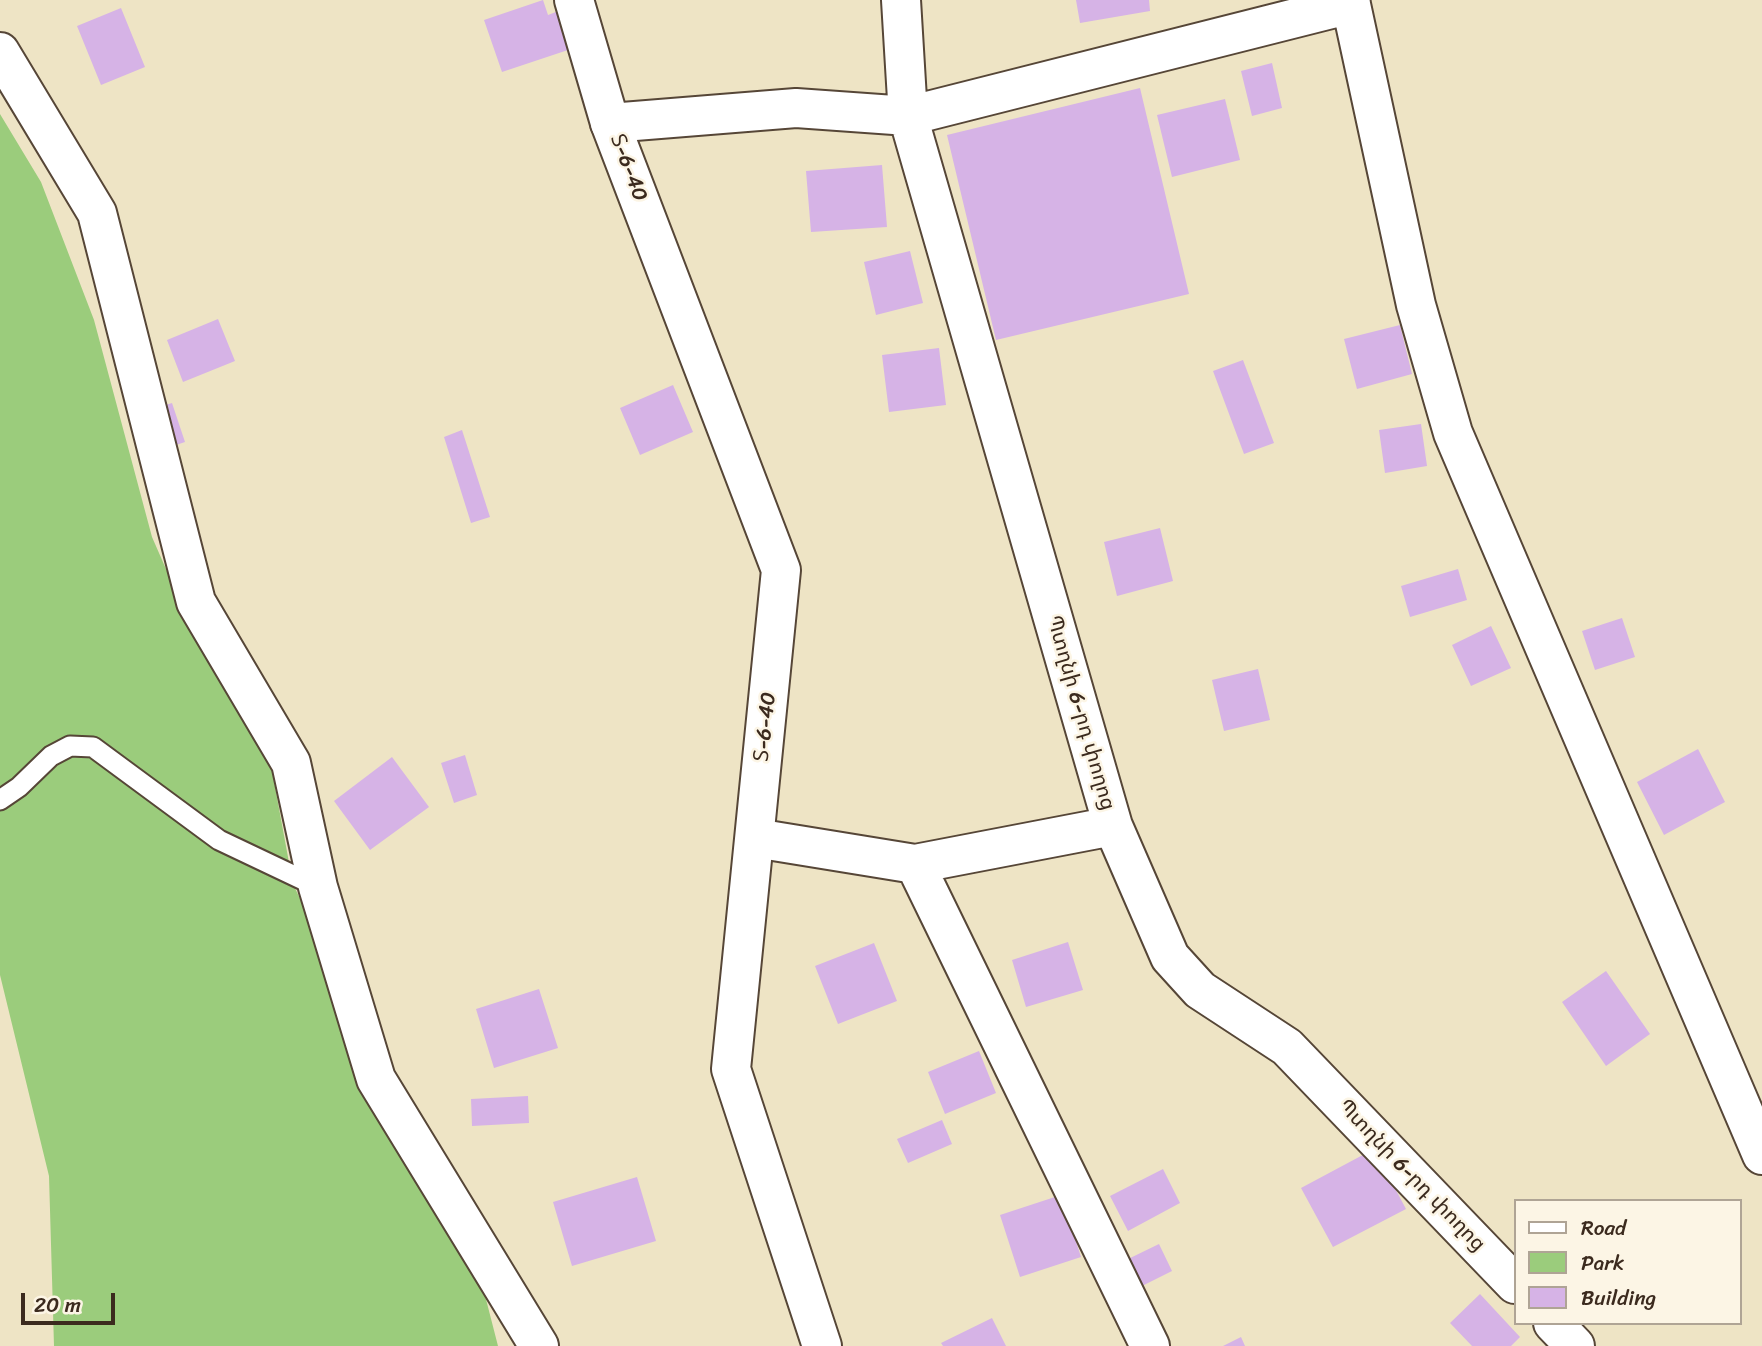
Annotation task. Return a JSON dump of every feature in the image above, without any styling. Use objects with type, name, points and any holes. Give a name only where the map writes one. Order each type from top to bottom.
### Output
[{"type":"street","name":"Տ-6-40","points":[[574,0],[610,123],[782,570],[731,1069],[822,1346]]},
{"type":"street","name":"Պտղնի 6-րդ փողոց","points":[[901,0],[908,116],[1113,825],[1170,957],[1200,990],[1287,1047],[1514,1283]]},
{"type":"street","points":[[610,123],[796,108],[908,116],[1350,2],[1416,305],[1453,433],[1762,1156]]},
{"type":"street","points":[[0,52],[97,213],[196,602],[291,763],[318,887],[376,1079],[538,1346]]},
{"type":"street","points":[[755,838],[915,864],[1113,825]]},
{"type":"street","points":[[915,864],[1150,1346]]},
{"type":"street","points":[[1555,1325],[1575,1346]]},
{"type":"lane","points":[[0,800],[19,787],[51,756],[70,746],[93,747],[219,840],[318,887]]},
{"type":"green space","points":[[0,114],[41,182],[94,320],[152,537],[197,640],[268,749],[293,884],[479,1272],[498,1346],[54,1346],[49,1176],[0,975]]},
{"type":"building","points":[[543,0],[548,15],[561,10],[574,48],[502,72],[484,20]]},
{"type":"building","points":[[1076,0],[1149,0],[1150,11],[1080,23]]},
{"type":"building","points":[[121,8],[145,67],[101,85],[77,26]]},
{"type":"building","points":[[1272,63],[1282,108],[1252,116],[1241,71]]},
{"type":"building","points":[[1140,88],[1189,294],[996,340],[947,135]]},
{"type":"building","points":[[1225,99],[1240,160],[1172,177],[1157,115]]},
{"type":"building","points":[[882,165],[887,227],[811,232],[806,171]]},
{"type":"building","points":[[910,251],[923,303],[876,315],[864,262]]},
{"type":"building","points":[[218,319],[235,361],[183,382],[167,340]]},
{"type":"building","points":[[1400,325],[1412,374],[1357,389],[1344,339]]},
{"type":"building","points":[[939,348],[946,405],[889,412],[882,355]]},
{"type":"building","points":[[1243,360],[1274,443],[1244,454],[1213,371]]},
{"type":"building","points":[[673,385],[693,432],[640,455],[620,408]]},
{"type":"building","points":[[172,403],[185,442],[170,447],[156,408]]},
{"type":"building","points":[[1421,424],[1427,466],[1385,473],[1379,430]]},
{"type":"building","points":[[462,430],[490,517],[471,523],[444,437]]},
{"type":"building","points":[[1160,528],[1173,581],[1117,596],[1104,542]]},
{"type":"building","points":[[1458,569],[1467,600],[1410,617],[1401,586]]},
{"type":"building","points":[[1622,618],[1635,657],[1595,670],[1582,631]]},
{"type":"building","points":[[1491,626],[1511,668],[1471,686],[1452,645]]},
{"type":"building","points":[[1258,669],[1270,720],[1224,731],[1212,680]]},
{"type":"building","points":[[1698,749],[1725,802],[1664,835],[1637,782]]},
{"type":"building","points":[[465,755],[477,795],[454,803],[441,763]]},
{"type":"building","points":[[392,757],[429,807],[370,850],[334,801]]},
{"type":"building","points":[[1068,942],[1083,990],[1026,1007],[1012,960]]},
{"type":"building","points":[[874,943],[897,1001],[838,1024],[815,966]]},
{"type":"building","points":[[1606,971],[1650,1034],[1606,1066],[1562,1002]]},
{"type":"building","points":[[539,989],[558,1048],[494,1068],[476,1009]]},
{"type":"building","points":[[979,1051],[996,1093],[945,1114],[928,1072]]},
{"type":"building","points":[[528,1096],[529,1123],[472,1126],[471,1099]]},
{"type":"building","points":[[942,1120],[952,1144],[908,1163],[897,1139]]},
{"type":"building","points":[[1374,1149],[1406,1209],[1333,1247],[1301,1188]]},
{"type":"building","points":[[1163,1169],[1180,1203],[1128,1231],[1110,1196]]},
{"type":"building","points":[[637,1177],[656,1241],[572,1266],[553,1202]]},
{"type":"building","points":[[1061,1195],[1081,1257],[1020,1277],[1000,1215]]},
{"type":"building","points":[[1159,1244],[1172,1271],[1138,1288],[1124,1261]]},
{"type":"building","points":[[1480,1294],[1520,1337],[1511,1346],[1472,1346],[1450,1323]]},
{"type":"building","points":[[992,1318],[1006,1346],[943,1346],[941,1343]]},
{"type":"building","points":[[1241,1337],[1245,1346],[1223,1346]]}]
